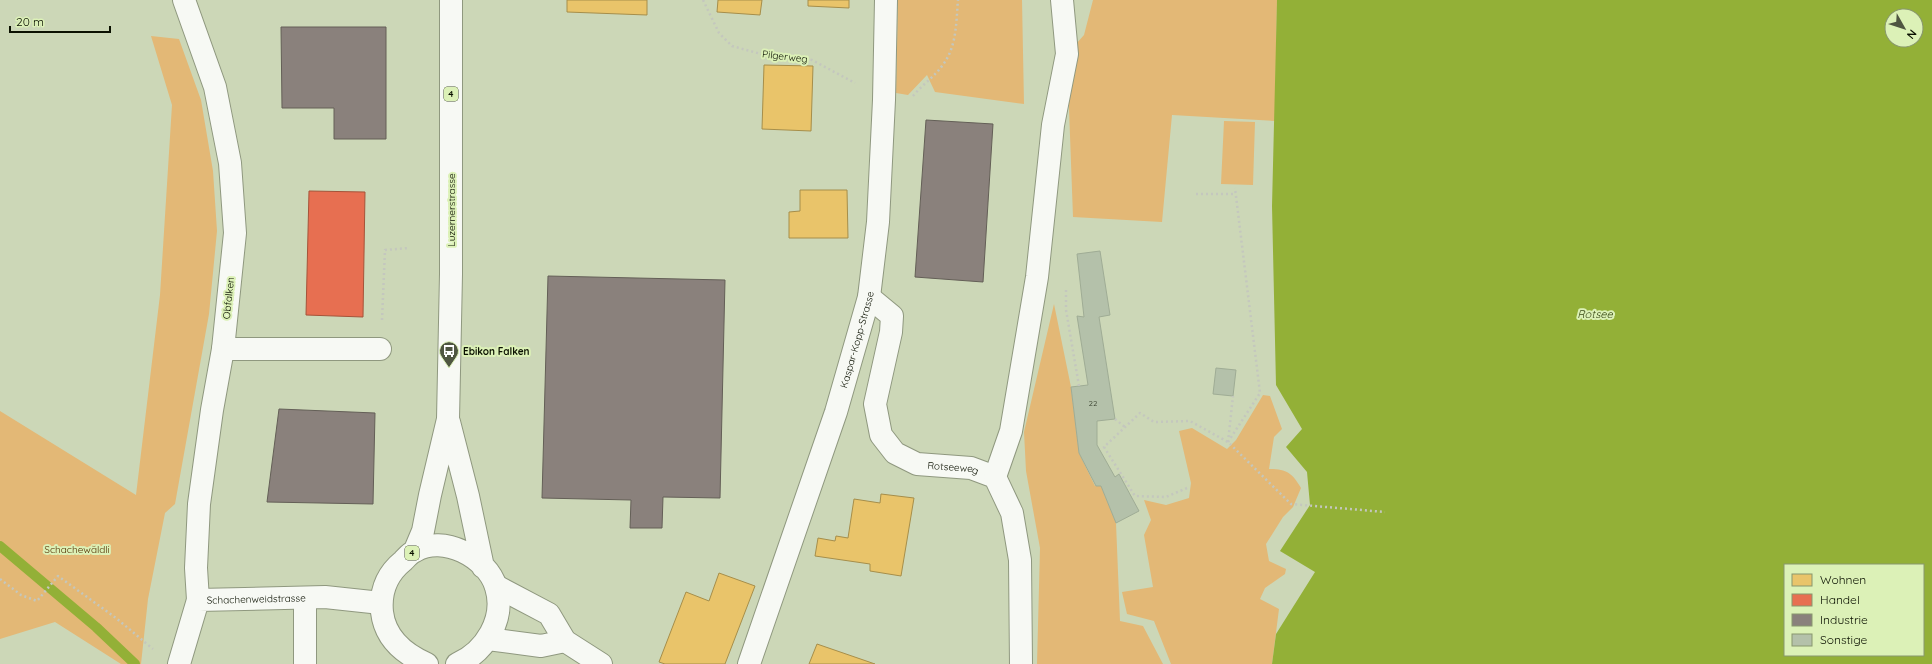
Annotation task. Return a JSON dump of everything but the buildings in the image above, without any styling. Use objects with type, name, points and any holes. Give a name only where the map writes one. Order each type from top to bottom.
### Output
[{"type":"street","name":"Obfalken","points":[[184,0],[215,87],[230,163],[235,234],[223,349],[212,410],[199,504],[196,568],[198,600]]},
{"type":"street","name":"Luzernerstrasse","points":[[415,550],[423,531],[448,419],[451,274],[451,0]]},
{"type":"street","name":"Kaspar-Kopp-Strasse","points":[[749,664],[836,412],[870,298],[878,222],[884,100],[886,0]]},
{"type":"street","points":[[1021,664],[1020,560],[1012,513],[995,477],[1011,431],[1037,277],[1053,125],[1067,54],[1062,0]]},
{"type":"street","name":"Rotseeweg","points":[[870,298],[892,316],[891,332],[875,404],[881,435],[895,453],[917,464],[971,468],[995,477]]},
{"type":"street","points":[[223,349],[380,349]]},
{"type":"street","name":"Luzernerstrasse","points":[[448,419],[468,496],[483,567]]},
{"type":"street","name":"4","points":[[427,664],[404,657],[390,637],[383,621],[381,603],[383,590],[387,579],[399,564],[415,550],[431,546],[460,548],[470,554],[483,567],[496,586],[498,610],[495,625],[473,655]]},
{"type":"street","points":[[496,586],[549,614],[565,641],[601,664]]},
{"type":"street","name":"Schachenweidstrasse","points":[[180,664],[198,600],[325,597],[381,603]]},
{"type":"street","points":[[305,598],[305,664]]},
{"type":"street","points":[[473,655],[541,646],[565,641]]},
{"type":"path","name":"Pilgerweg","points":[[703,0],[719,33],[732,46],[762,54],[812,60],[884,100],[907,104],[923,84],[942,67],[953,48],[958,0]]},
{"type":"path","points":[[1228,442],[1260,393],[1236,188]]},
{"type":"path","points":[[1196,194],[1236,194]]},
{"type":"path","points":[[380,349],[385,250],[409,248]]},
{"type":"path","points":[[1228,442],[1233,396]]},
{"type":"path","points":[[1187,488],[1166,497],[1135,496],[1104,447],[1140,413],[1154,422],[1190,421],[1228,442],[1291,504],[1385,512]]},
{"type":"path","points":[[1115,419],[1124,427]]},
{"type":"path","points":[[0,579],[21,595],[37,601],[58,576],[116,618],[156,652]]},
{"type":"green space","points":[[898,0],[1022,0],[1024,104],[935,92],[927,75],[908,95],[896,93]]},
{"type":"green space","points":[[1093,0],[1277,0],[1275,121],[1172,115],[1162,222],[1073,217],[1067,54],[1084,35]]},
{"type":"green space","name":"Schachewäldli","points":[[151,36],[179,39],[201,100],[213,171],[217,231],[209,314],[175,504],[165,513],[148,599],[141,664],[121,664],[55,622],[0,639],[0,411],[136,495],[160,295],[172,105]]},
{"type":"green space","points":[[1224,121],[1255,122],[1253,185],[1221,184]]},
{"type":"green space","points":[[1054,304],[1071,387],[1079,453],[1095,486],[1101,486],[1116,523],[1120,621],[1143,626],[1163,664],[1037,664],[1040,548],[1026,471],[1024,432]]},
{"type":"green space","points":[[1263,395],[1270,396],[1282,429],[1274,437],[1269,469],[1285,471],[1292,475],[1301,488],[1293,507],[1283,517],[1266,544],[1269,561],[1286,569],[1285,574],[1265,588],[1260,599],[1279,609],[1272,664],[1171,664],[1154,621],[1127,614],[1122,592],[1153,587],[1144,535],[1151,520],[1144,500],[1166,505],[1189,498],[1191,483],[1179,431],[1192,428],[1227,449],[1236,440]]},
{"type":"water","name":"Rotsee","points":[[1277,0],[1932,0],[1932,664],[1272,664],[1276,634],[1315,572],[1280,551],[1310,505],[1307,472],[1286,447],[1302,429],[1276,385],[1272,206]]},
{"type":"waterway","points":[[0,546],[96,627],[135,664]]},
{"type":"place","name":"Ebikon Falken","points":[[449,368]]}]
